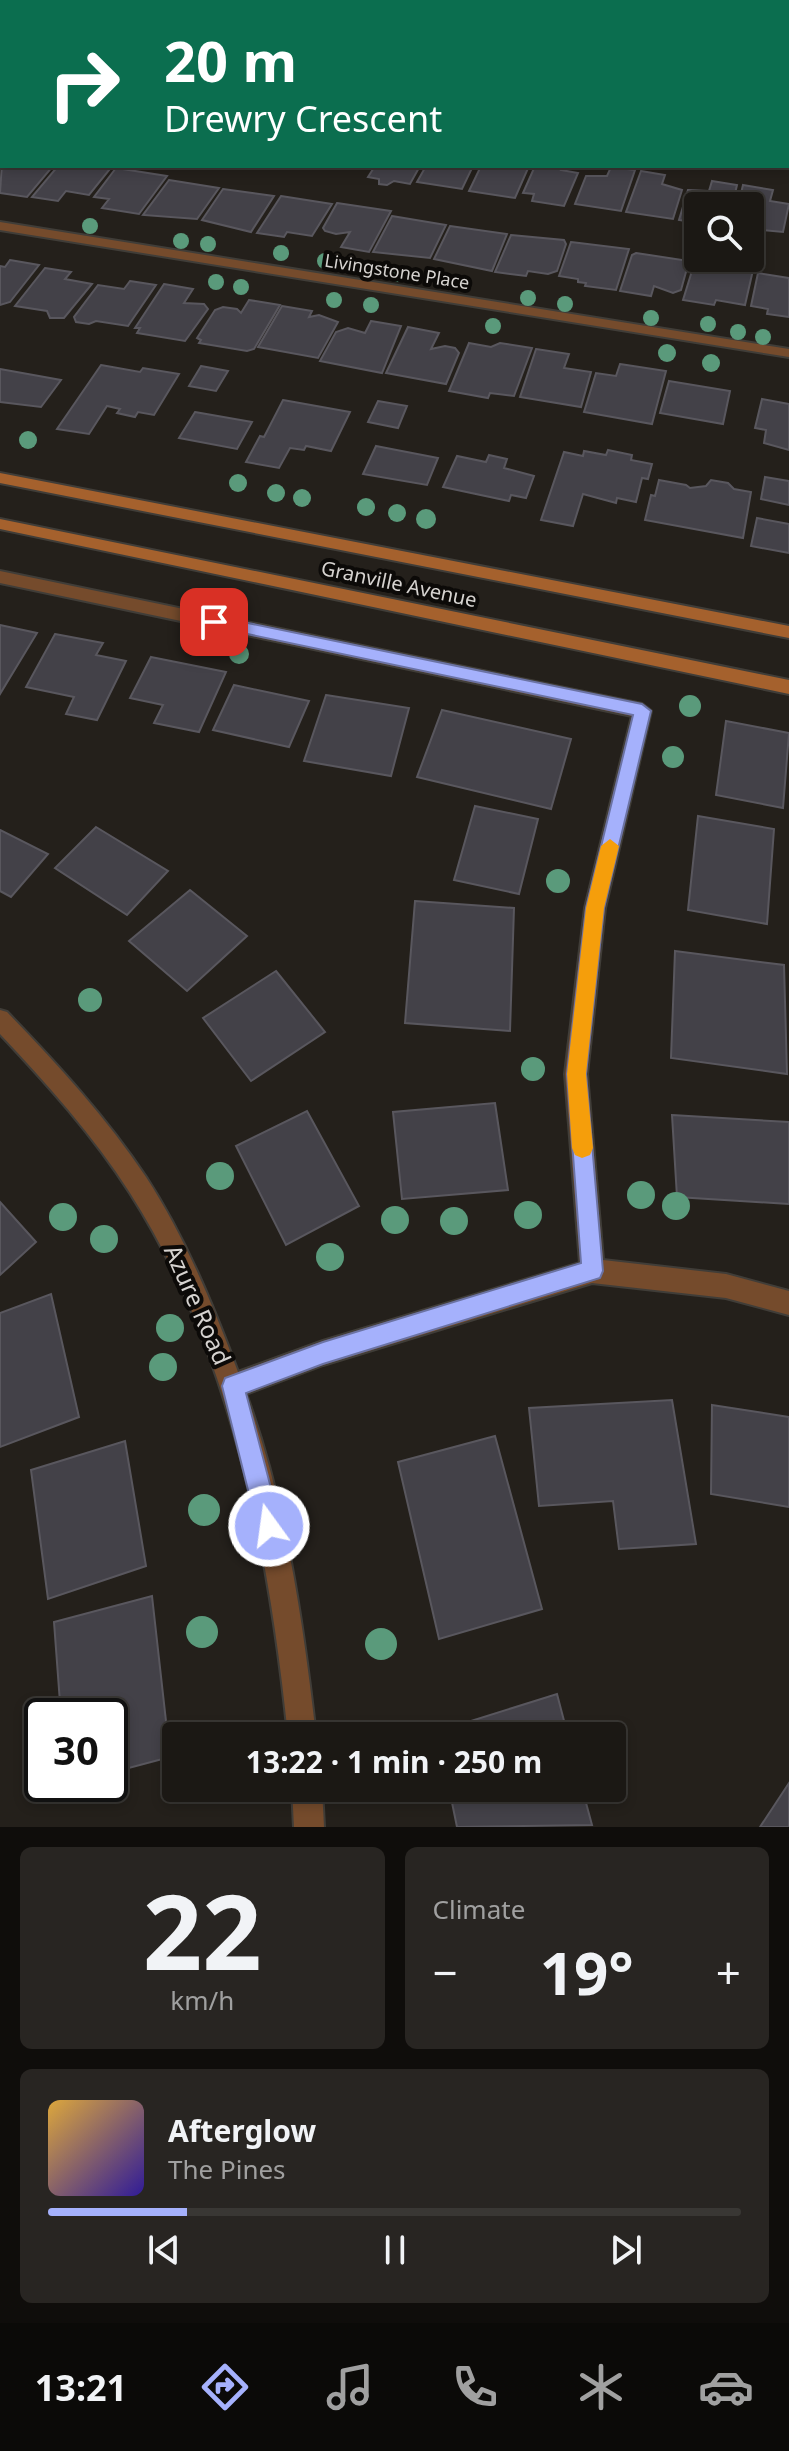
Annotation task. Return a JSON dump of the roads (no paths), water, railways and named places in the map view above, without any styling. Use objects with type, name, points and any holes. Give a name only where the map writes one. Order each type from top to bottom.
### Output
[{"type":"main road","name":"Granville Avenue","points":[[0,478],[789,632]]},
{"type":"main road","name":"Granville Avenue","points":[[0,524],[789,687]]},
{"type":"street","name":"Livingstone Place","points":[[0,226],[789,353]]},
{"type":"street","points":[[0,577],[642,711],[595,908],[576,1074],[592,1271]]},
{"type":"street","name":"Azure Road","points":[[0,1019],[68,1093],[154,1211],[198,1298],[233,1386],[283,1582],[300,1722]]},
{"type":"street","points":[[233,1386],[323,1353],[592,1271],[726,1286],[789,1303]]},
{"type":"street","points":[[308,1802],[309,1827]]}]
